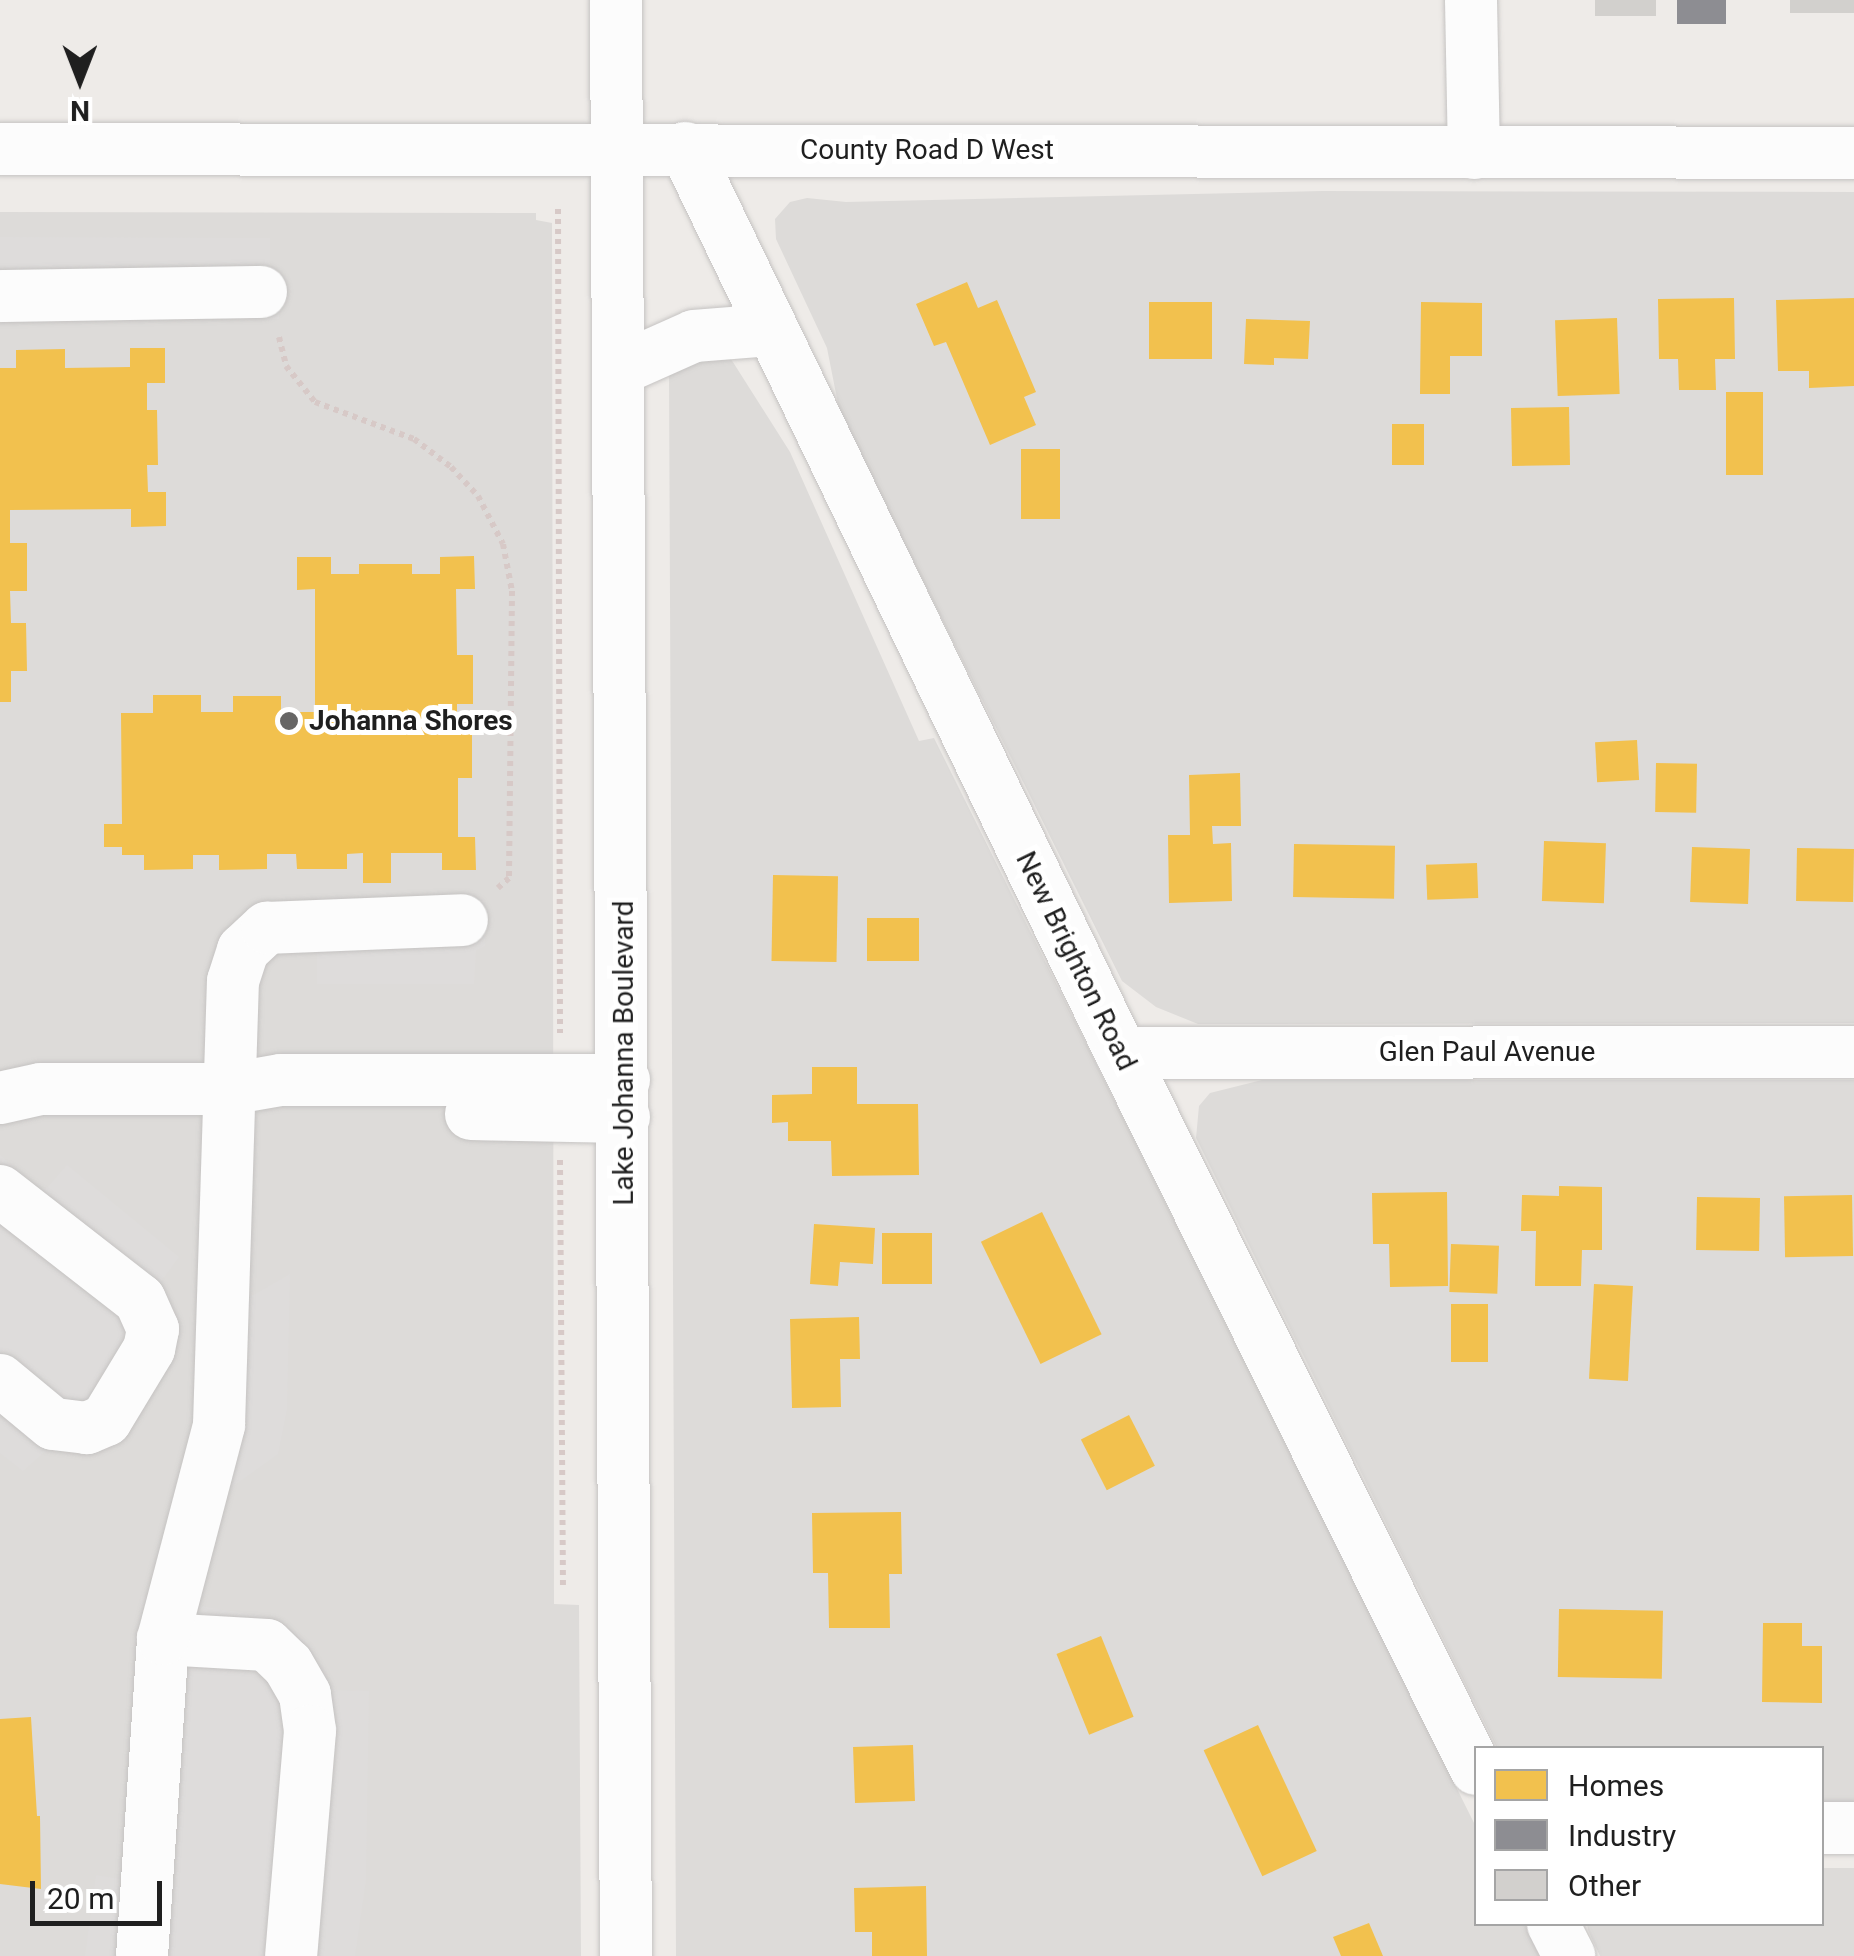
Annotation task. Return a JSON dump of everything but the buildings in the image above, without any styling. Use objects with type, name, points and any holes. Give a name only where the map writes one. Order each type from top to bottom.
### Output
[{"type":"street","name":"Lake Johanna Boulevard","points":[[616,0],[626,1956]]},
{"type":"street","points":[[1471,0],[1474,153]]},
{"type":"street","name":"New Brighton Road","points":[[685,148],[1121,1053],[1474,1765]]},
{"type":"street","name":"County Road D West","points":[[0,149],[1854,152]]},
{"type":"street","points":[[0,296],[268,309]]},
{"type":"street","points":[[620,369],[694,336],[770,330]]},
{"type":"street","points":[[142,1956],[164,1639],[218,1424],[233,980],[243,950],[268,928],[458,920]]},
{"type":"street","name":"Glen Paul Avenue","points":[[1121,1053],[1854,1052]]},
{"type":"street","points":[[0,1098],[42,1090],[229,1089],[281,1080],[560,1119],[624,1098]]},
{"type":"street","points":[[0,1192],[140,1300],[154,1329],[149,1349],[106,1420],[87,1428],[53,1424],[0,1380]]},
{"type":"street","points":[[164,1639],[267,1645],[288,1666],[305,1695],[310,1731],[291,1956]]},
{"type":"street","points":[[1824,1828],[1854,1828]]},
{"type":"street","points":[[1554,1926],[1569,1956]]},
{"type":"path","points":[[558,209],[563,1590]]},
{"type":"path","points":[[268,309],[286,366],[315,402],[414,440],[438,458],[478,496],[504,544],[512,592],[509,878],[503,886],[459,894],[458,920]]},
{"type":"shaded area","points":[[1322,191],[1854,192],[1854,1023],[1198,1024],[1156,1007],[1122,981],[840,414],[827,348],[776,239],[775,219],[790,202],[807,198],[846,202]]},
{"type":"shaded area","points":[[0,212],[536,213],[536,220],[552,223],[554,1604],[579,1605],[581,1956],[0,1956]]},
{"type":"shaded area","points":[[0,237],[270,238],[270,268],[280,273],[279,319],[0,320]]},
{"type":"shaded area","points":[[731,359],[790,452],[919,741],[934,738],[1474,1823],[1474,1926],[1526,1926],[1541,1956],[676,1956],[669,374],[675,364]]},
{"type":"shaded area","points":[[317,897],[484,901],[485,946],[476,950],[474,984],[317,984]]},
{"type":"shaded area","points":[[1262,1080],[1854,1080],[1854,1802],[1824,1802],[1824,1746],[1496,1746],[1196,1138],[1199,1106],[1210,1093]]},
{"type":"shaded area","points":[[0,1155],[39,1189],[47,1188],[67,1165],[179,1257],[159,1284],[169,1301],[49,1448],[23,1471],[0,1453]]},
{"type":"shaded area","points":[[290,1274],[287,1409],[278,1454],[225,1492],[201,1325]]},
{"type":"shaded area","points":[[141,1596],[273,1618],[288,1625],[312,1647],[333,1690],[369,1691],[366,1880],[355,1956],[85,1956],[96,1875],[126,1880]]},
{"type":"shaded area","points":[[1824,1868],[1854,1868],[1854,1956],[1600,1956],[1587,1926],[1824,1926]]},
{"type":"place","name":"Johanna Shores","points":[[289,721]]}]
